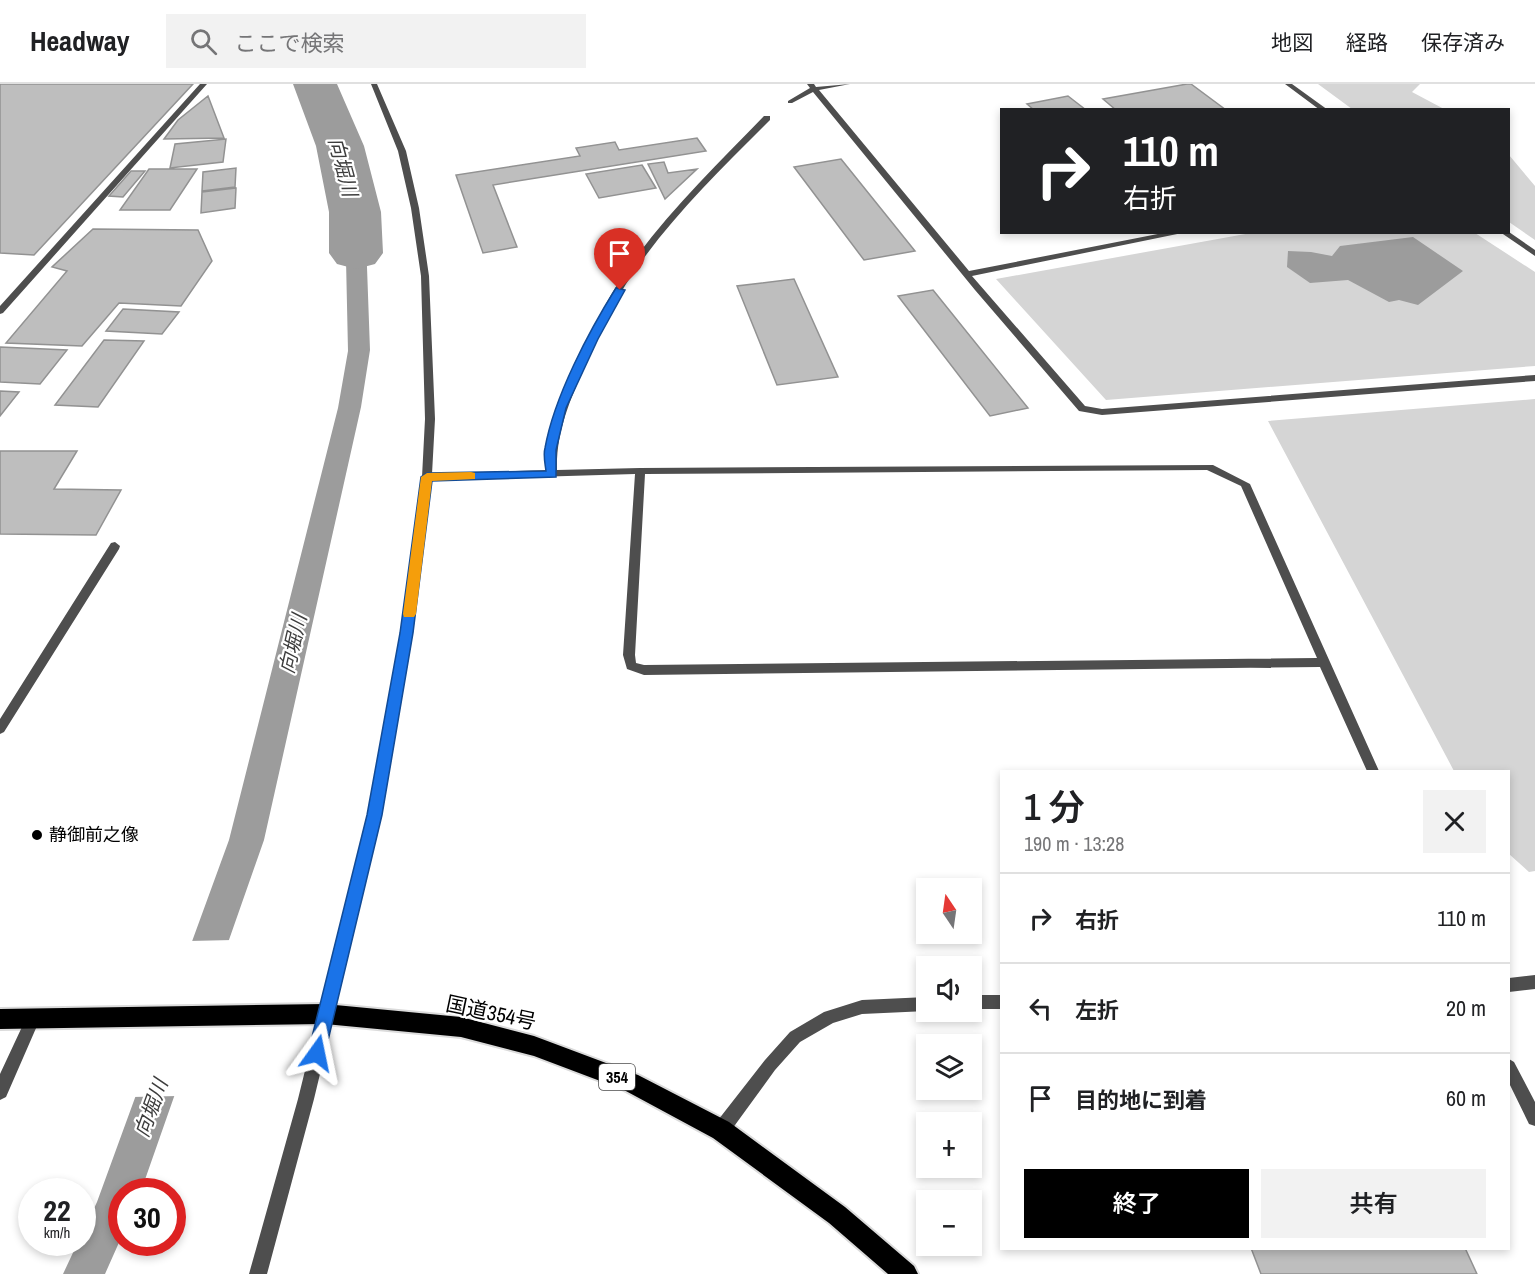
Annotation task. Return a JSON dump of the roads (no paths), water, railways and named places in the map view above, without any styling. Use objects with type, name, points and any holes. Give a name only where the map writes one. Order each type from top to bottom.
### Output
[{"type":"highway","name":"国道354号","points":[[0,1019],[325,1014],[460,1027],[534,1046],[630,1082],[721,1130],[837,1215],[906,1274]]},
{"type":"street","points":[[0,311],[204,84]]},
{"type":"street","points":[[258,1274],[306,1099],[375,815],[407,633],[427,477],[430,419],[422,253],[415,207],[402,152],[374,84]]},
{"type":"street","points":[[790,102],[812,86],[847,84]]},
{"type":"street","points":[[1288,84],[1322,108]]},
{"type":"street","points":[[812,86],[1082,409],[1102,412],[1535,378]]},
{"type":"street","points":[[552,474],[550,450],[561,408],[593,339],[628,274],[678,209],[767,118]]},
{"type":"street","points":[[967,274],[1173,234]]},
{"type":"street","points":[[1507,234],[1535,254]]},
{"type":"street","points":[[427,477],[640,471],[1209,467],[1245,484],[1373,770]]},
{"type":"street","points":[[640,471],[628,654],[631,666],[644,670],[1326,663]]},
{"type":"street","points":[[0,729],[115,546]]},
{"type":"street","points":[[1510,985],[1535,982]]},
{"type":"street","points":[[982,1002],[1000,1002]]},
{"type":"street","points":[[721,1130],[770,1065],[795,1037],[829,1017],[862,1007],[916,1005]]},
{"type":"street","points":[[0,1092],[33,1019]]},
{"type":"street","points":[[1510,1069],[1535,1118]]},
{"type":"water","points":[[348,145],[365,212],[370,350],[361,407],[264,840],[146,1178],[108,1178],[108,1256],[113,1256],[105,1274],[63,1274],[71,1256],[96,1256],[96,1204],[229,840],[338,408],[348,351],[345,214],[331,147]]},
{"type":"water","points":[[1413,237],[1463,271],[1418,305],[1399,300],[1389,302],[1348,280],[1310,283],[1287,267],[1288,251],[1332,256],[1340,246]]},
{"type":"waterway","name":"向堀川","points":[[315,84],[340,146],[355,212],[356,253]]},
{"type":"place","name":"静御前之像","points":[[37,835]]}]
